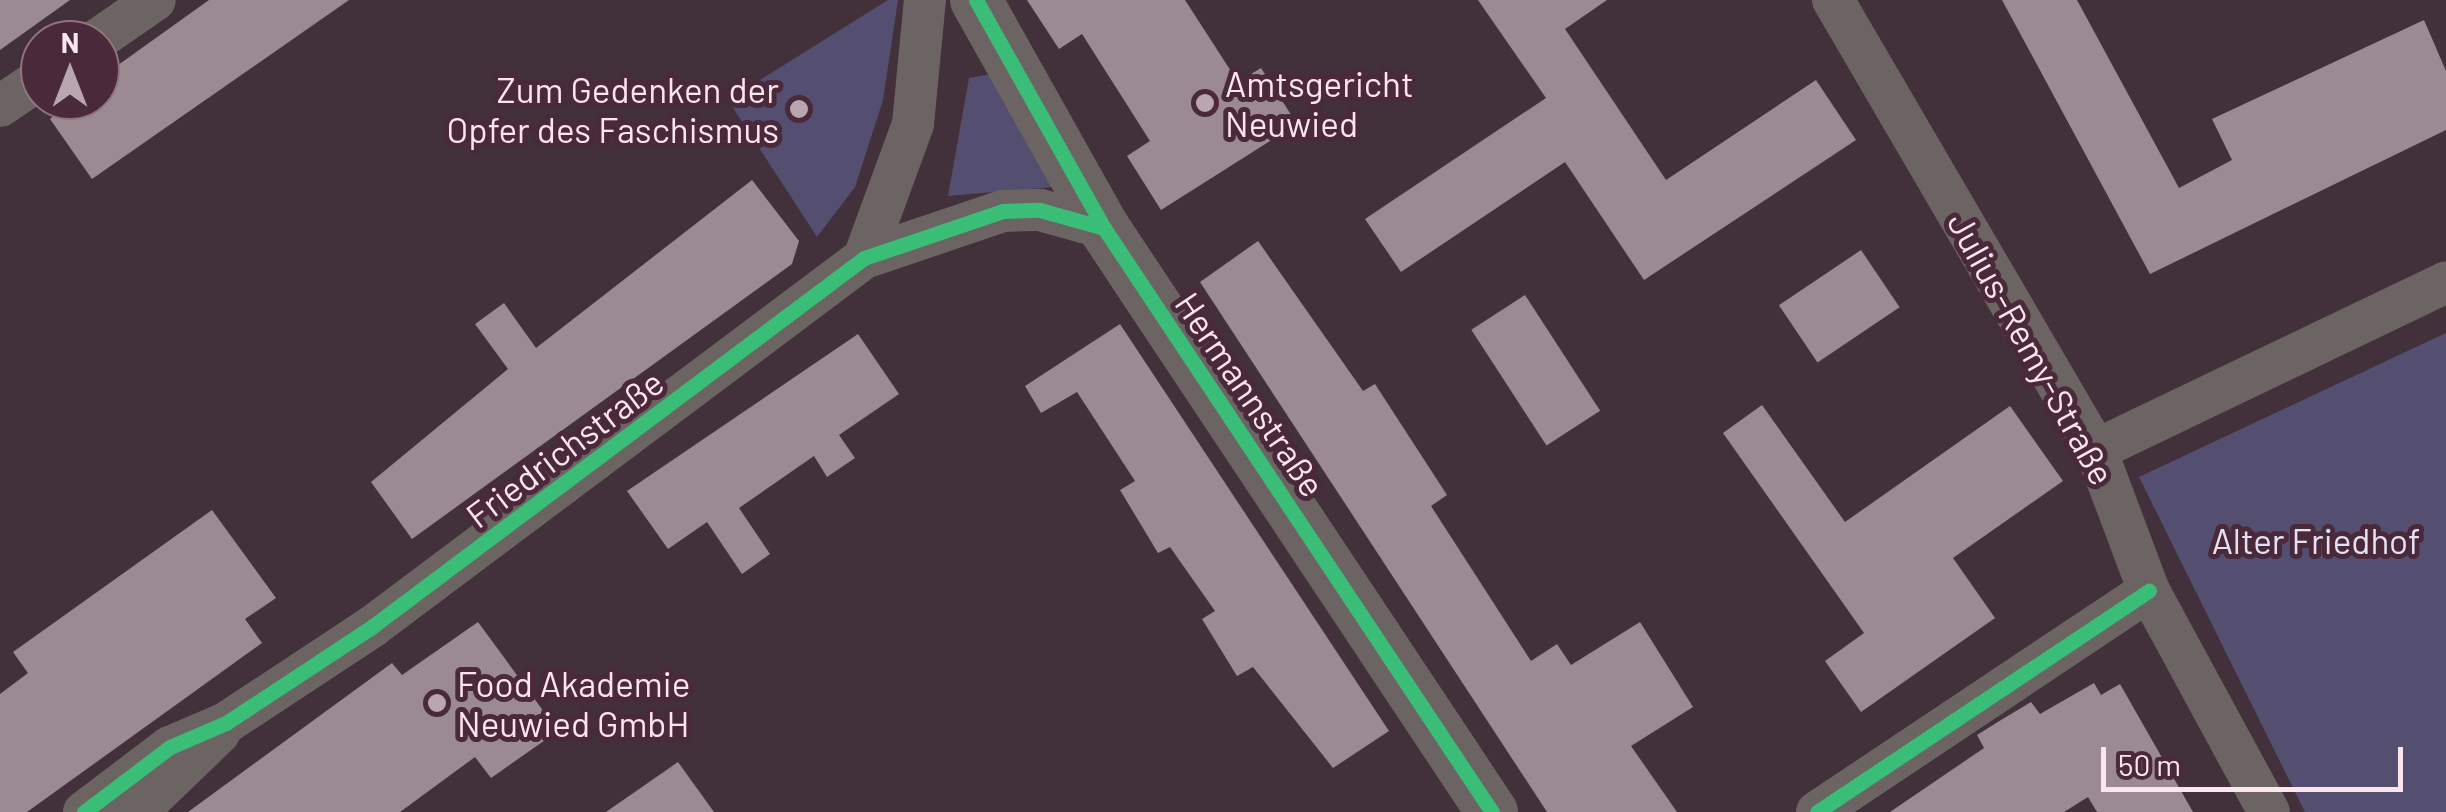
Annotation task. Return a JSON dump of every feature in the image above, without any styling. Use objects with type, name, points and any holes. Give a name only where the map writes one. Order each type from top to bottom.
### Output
[{"type":"street","points":[[120,24],[155,0]]},
{"type":"street","points":[[864,258],[914,124],[926,0]]},
{"type":"street","name":"Hermannstraße","points":[[976,0],[1104,228],[1492,812]]},
{"type":"street","name":"Julius-Remy-Straße","points":[[1833,0],[2096,450],[2149,591],[2269,812]]},
{"type":"street","name":"Friedrichstraße","points":[[84,812],[170,748],[226,723],[501,533],[864,258],[1003,211],[1040,210],[1104,228]]},
{"type":"street","points":[[2096,450],[2446,282]]},
{"type":"street","points":[[1817,812],[2149,591]]},
{"type":"street","name":"Friedrichstraße","points":[[137,812],[193,766],[226,723]]},
{"type":"green space","points":[[888,0],[898,0],[883,100],[855,187],[817,237],[728,100]]},
{"type":"green space","points":[[992,74],[1064,186],[948,196],[969,78]]},
{"type":"green space","name":"Alter Friedhof","points":[[2446,333],[2446,812],[2305,812],[2139,477]]},
{"type":"building","points":[[0,0],[70,0],[42,20],[20,20],[20,36],[0,50]]},
{"type":"building","points":[[209,0],[349,0],[92,179],[51,120],[120,120],[120,64]]},
{"type":"building","name":"Amtsgericht Neuwied","points":[[1027,0],[1185,0],[1238,82],[1261,68],[1297,124],[1161,210],[1127,156],[1150,141],[1082,34],[1059,49]]},
{"type":"building","points":[[1478,0],[1607,0],[1565,29],[1666,180],[1816,80],[1856,140],[1644,280],[1565,162],[1401,272],[1365,219],[1546,98]]},
{"type":"building","points":[[2002,0],[2077,0],[2179,188],[2232,160],[2212,119],[2424,20],[2446,71],[2446,130],[2150,274]]},
{"type":"building","points":[[752,180],[799,241],[792,264],[412,539],[371,482],[508,369],[475,324],[504,303],[536,348]]},
{"type":"building","points":[[1258,241],[1363,391],[1375,384],[1447,495],[1431,506],[1531,661],[1557,644],[1571,665],[1640,622],[1693,707],[1631,746],[1677,812],[1547,812],[1200,282]]},
{"type":"building","points":[[1861,250],[1900,307],[1818,363],[1779,305]]},
{"type":"building","points":[[1525,295],[1600,411],[1546,446],[1471,330]]},
{"type":"building","points":[[1120,324],[1389,731],[1333,768],[1253,667],[1237,676],[1202,619],[1215,611],[1170,547],[1158,553],[1120,490],[1135,481],[1077,392],[1041,413],[1025,386]]},
{"type":"building","points":[[858,334],[899,394],[839,435],[855,458],[827,477],[814,456],[739,508],[770,554],[742,574],[707,522],[668,549],[627,491]]},
{"type":"building","points":[[1762,405],[1845,522],[2010,406],[2063,481],[1953,558],[1995,618],[1861,712],[1825,661],[1864,633],[1723,433]]},
{"type":"building","points":[[212,510],[276,598],[245,619],[262,643],[27,812],[0,812],[0,694],[28,673],[13,652]]},
{"type":"building","name":"Food Akademie Neuwied GmbH","points":[[478,622],[558,731],[491,778],[475,757],[400,812],[188,812],[392,663],[402,675]]},
{"type":"building","points":[[2094,683],[2101,695],[2120,684],[2193,812],[2097,812],[2088,797],[2064,812],[1890,812],[1984,748],[1977,735],[2031,702],[2040,714]]},
{"type":"building","points":[[678,762],[714,812],[606,812]]},
{"type":"cycle path","points":[[976,0],[1104,228],[1492,812]]},
{"type":"cycle path","points":[[84,812],[170,747],[226,723],[373,626],[864,258],[1003,211],[1040,210],[1104,228]]},
{"type":"cycle path","points":[[1817,812],[2149,591]]},
{"type":"place","name":"Amtsgericht Neuwied","points":[[1205,103]]},
{"type":"place","name":"Zum Gedenken der Opfer des Faschismus","points":[[799,109]]},
{"type":"place","name":"Food Akademie Neuwied GmbH","points":[[437,703]]}]
